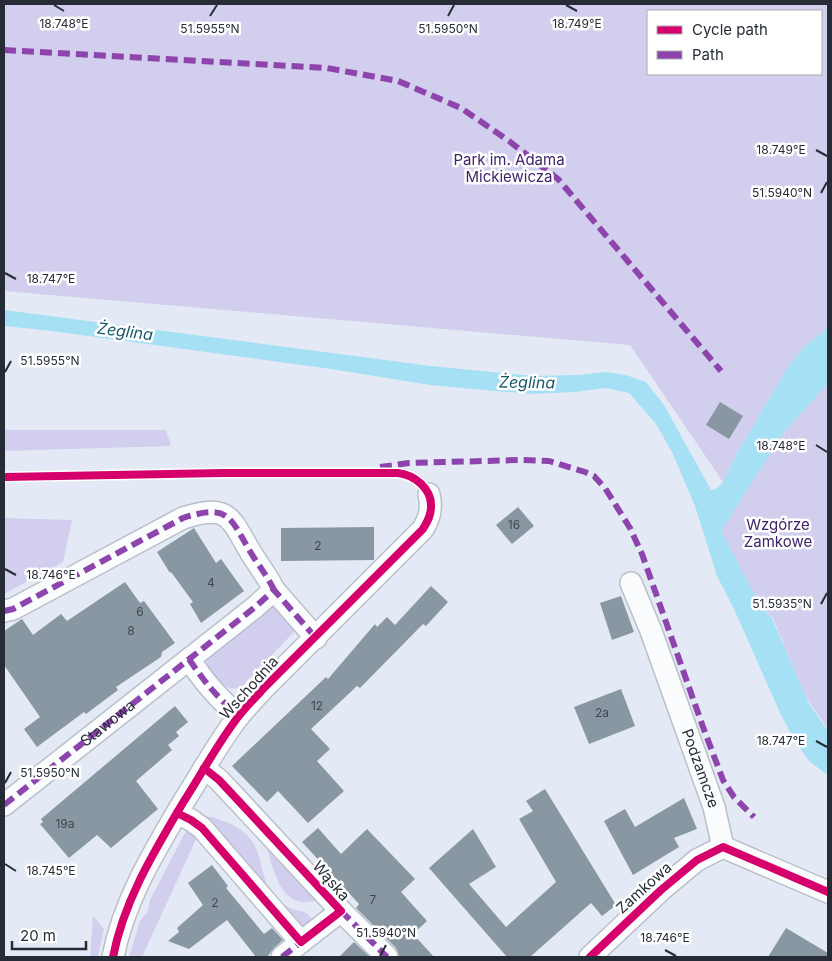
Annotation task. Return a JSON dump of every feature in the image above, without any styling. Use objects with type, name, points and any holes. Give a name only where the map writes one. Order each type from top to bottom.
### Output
[{"type":"street","name":"Wschodnia","points":[[113,957],[126,911],[137,884],[204,768],[239,716],[264,688],[423,530],[429,519],[431,506],[429,494]]},
{"type":"street","points":[[4,611],[13,609],[183,518],[202,512],[226,515],[233,522],[270,580],[274,590],[316,638]]},
{"type":"street","name":"Podzamcze","points":[[630,583],[652,631],[711,798],[723,847]]},
{"type":"street","name":"Stawowa","points":[[4,805],[254,608],[274,590]]},
{"type":"street","points":[[189,659],[206,684],[239,716]]},
{"type":"street","name":"Wąska","points":[[204,768],[219,780],[341,911],[387,957]]},
{"type":"street","points":[[177,813],[202,828],[301,942]]},
{"type":"street","points":[[723,847],[828,892]]},
{"type":"street","name":"Zamkowa","points":[[590,957],[661,890],[697,860],[723,847]]},
{"type":"street","name":"Wąska","points":[[282,957],[341,911]]},
{"type":"green space","name":"Park im. Adama Mickiewicza","points":[[4,4],[828,4],[828,327],[802,349],[786,370],[736,455],[723,482],[630,345],[4,291]]},
{"type":"green space","name":"Wzgórze Zamkowe","points":[[828,384],[828,729],[805,696],[773,618],[761,607],[720,531],[784,432]]},
{"type":"green space","points":[[4,430],[166,430],[171,446],[4,451]]},
{"type":"green space","points":[[4,518],[72,520],[63,562],[4,594]]},
{"type":"green space","points":[[270,606],[279,608],[296,630],[239,689],[220,683],[215,679],[208,667],[206,654]]},
{"type":"green space","points":[[203,816],[226,822],[245,833],[257,850],[264,877],[275,896],[288,907],[307,914],[315,924],[308,927],[298,925]]},
{"type":"green space","points":[[188,827],[198,835],[142,957],[129,957],[140,921],[148,911],[150,900]]},
{"type":"green space","points":[[265,840],[320,899],[306,902],[295,900],[287,894],[275,874]]},
{"type":"green space","points":[[93,916],[104,929],[98,957],[90,957]]},
{"type":"water","name":"Żeglina","points":[[4,310],[431,366],[533,376],[606,372],[626,375],[646,382],[664,405],[711,490],[716,489],[723,482],[736,455],[786,370],[802,349],[828,327],[828,384],[784,432],[721,531],[761,607],[772,618],[808,702],[828,731],[828,775],[810,762],[796,743],[781,715],[734,609],[717,576],[695,506],[672,452],[656,424],[629,393],[606,388],[575,392],[531,394],[430,385],[331,369],[4,326]]},
{"type":"building","points":[[720,402],[743,416],[729,439],[706,425]]},
{"type":"building","points":[[518,507],[534,526],[512,544],[496,525]]},
{"type":"building","points":[[374,527],[374,560],[281,561],[281,528]]},
{"type":"building","points":[[194,528],[216,563],[221,559],[244,591],[201,623],[190,604],[193,602],[170,573],[157,552]]},
{"type":"building","points":[[125,582],[140,603],[144,601],[175,643],[162,652],[161,657],[116,687],[118,690],[86,714],[84,712],[37,747],[24,729],[40,717],[4,665],[4,631],[22,619],[33,635],[61,614],[67,621]]},
{"type":"building","points":[[431,586],[448,602],[426,626],[423,624],[360,688],[357,686],[311,729],[330,749],[317,761],[344,791],[308,823],[278,791],[267,802],[232,766],[326,677],[328,679],[375,624],[377,627],[387,617],[395,625]]},
{"type":"building","points":[[621,596],[634,632],[612,640],[600,603]]},
{"type":"building","points":[[621,689],[635,726],[589,744],[574,707]]},
{"type":"building","points":[[175,706],[188,722],[176,732],[179,736],[168,745],[172,750],[136,781],[158,809],[111,848],[97,835],[69,858],[40,824],[43,822],[41,819]]},
{"type":"building","points":[[545,789],[616,905],[602,916],[591,903],[530,957],[507,957],[429,868],[473,829],[496,867],[469,884],[506,927],[556,882],[519,819],[533,811],[526,801]]},
{"type":"building","points":[[684,798],[697,829],[674,838],[679,847],[633,875],[604,821],[625,809],[635,827]]},
{"type":"building","points":[[318,828],[341,854],[367,829],[415,879],[401,892],[427,921],[413,934],[434,957],[399,957],[396,948],[356,908],[359,904],[302,842]]},
{"type":"building","points":[[212,865],[228,886],[226,888],[264,934],[272,928],[283,940],[267,957],[256,957],[227,920],[189,949],[168,941],[179,932],[177,928],[203,905],[188,883]]},
{"type":"building","points":[[786,928],[828,953],[828,957],[768,957]]},
{"type":"building","points":[[354,942],[370,957],[339,957]]},
{"type":"marked path","points":[[4,50],[327,68],[398,81],[461,108],[509,141],[558,179],[721,371]]},
{"type":"marked path","points":[[380,467],[409,463],[549,461],[594,476],[605,488],[630,528],[642,554],[723,780],[734,797],[754,817]]},
{"type":"marked path","points":[[4,611],[13,609],[183,518],[210,512],[220,513],[233,523],[274,590]]},
{"type":"marked path","points":[[4,805],[254,608],[274,590],[316,638]]},
{"type":"marked path","points":[[189,659],[212,689],[239,716]]},
{"type":"marked path","points":[[341,911],[387,957]]},
{"type":"marked path","points":[[282,957],[301,942]]},
{"type":"cycle path","points":[[4,477],[223,473],[398,473],[404,474],[421,484],[431,500],[430,513],[423,529],[264,688],[231,727],[184,801],[142,876],[125,915],[113,957]]},
{"type":"cycle path","points":[[177,813],[202,828],[301,942],[341,911],[219,780],[204,768]]},
{"type":"cycle path","points":[[590,957],[661,890],[697,860],[723,847],[828,892]]}]
